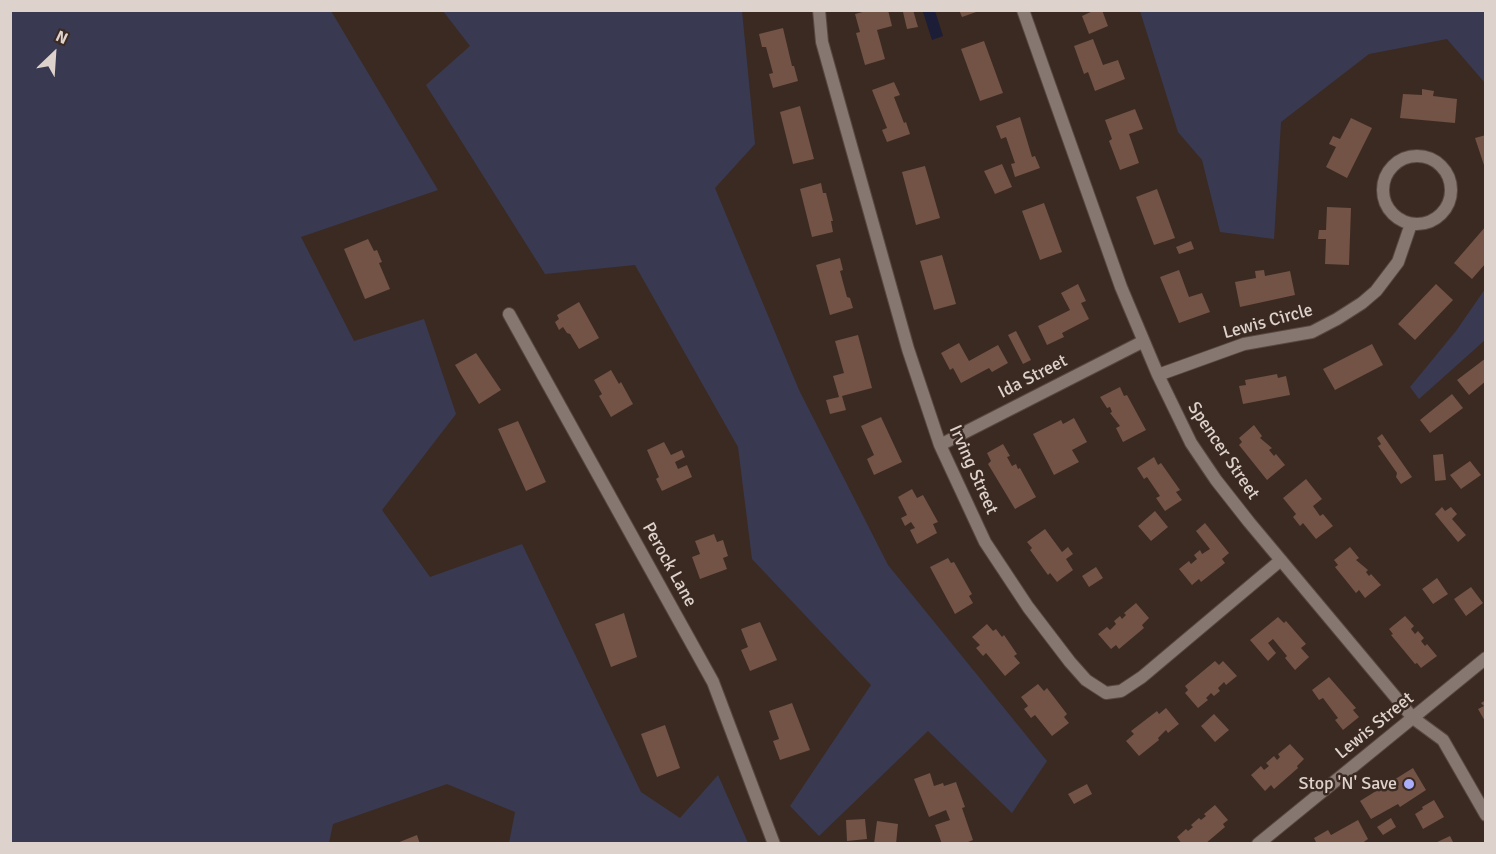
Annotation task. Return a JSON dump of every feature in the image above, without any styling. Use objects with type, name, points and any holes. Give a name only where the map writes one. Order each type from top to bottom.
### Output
[{"type":"street","name":"Irving Street","points":[[819,10],[822,42],[908,349],[940,445],[985,542],[1028,607],[1070,662],[1086,680],[1106,693],[1121,691],[1142,677],[1281,560]]},
{"type":"street","name":"Spencer Street","points":[[1023,10],[1121,287],[1142,342],[1174,412],[1216,480],[1281,560],[1413,718],[1443,740],[1485,815]]},
{"type":"street","points":[[1420,156],[1441,165],[1452,184],[1452,195],[1442,215],[1422,225],[1411,224],[1401,221],[1387,206],[1383,196],[1383,185],[1386,176],[1400,160],[1420,156]]},
{"type":"street","name":"Lewis Circle","points":[[1158,375],[1244,344],[1312,332],[1337,319],[1376,291],[1398,261],[1411,224]]},
{"type":"street","name":"Perock Lane","points":[[509,314],[713,682],[774,843]]},
{"type":"street","name":"Ida Street","points":[[940,445],[1142,342]]},
{"type":"street","name":"Lewis Street","points":[[1258,843],[1485,658]]},
{"type":"shaded area","points":[[10,11],[331,11],[438,190],[301,237],[354,341],[424,319],[456,414],[382,510],[430,577],[522,544],[641,792],[680,818],[718,775],[748,843],[509,843],[515,812],[447,784],[333,824],[329,843],[11,843]]},
{"type":"shaded area","points":[[443,11],[742,11],[755,144],[715,188],[799,390],[888,565],[1047,761],[1012,813],[928,731],[819,836],[790,806],[871,685],[752,559],[738,447],[635,265],[545,274],[426,85],[470,46]]},
{"type":"shaded area","points":[[935,11],[943,36],[932,40],[923,12]]},
{"type":"shaded area","points":[[1140,11],[1485,11],[1485,83],[1447,39],[1369,54],[1281,122],[1274,239],[1220,232],[1202,160],[1178,132]]},
{"type":"shaded area","points":[[1485,289],[1485,340],[1419,399],[1410,387],[1456,331]]},
{"type":"building","points":[[870,10],[888,10],[892,26],[877,30],[885,59],[865,65],[856,33],[860,32],[855,14]]},
{"type":"building","points":[[913,10],[918,27],[907,29],[903,12]]},
{"type":"building","points":[[959,10],[979,10],[979,11],[962,17]]},
{"type":"building","points":[[1095,10],[1102,10],[1108,26],[1089,34],[1082,16]]},
{"type":"building","points":[[783,28],[798,81],[773,88],[769,74],[773,73],[766,47],[762,47],[759,34]]},
{"type":"building","points":[[1093,39],[1103,65],[1118,60],[1125,79],[1095,91],[1088,72],[1084,74],[1074,46]]},
{"type":"building","points":[[984,41],[1003,93],[980,101],[961,49]]},
{"type":"building","points":[[894,82],[900,95],[894,97],[910,134],[887,142],[882,130],[887,128],[872,90]]},
{"type":"building","points":[[1422,89],[1434,91],[1433,96],[1457,99],[1455,123],[1400,118],[1403,94],[1422,95]]},
{"type":"building","points":[[800,106],[814,159],[793,164],[780,112]]},
{"type":"building","points":[[1135,109],[1143,129],[1129,134],[1139,163],[1120,170],[1109,141],[1112,139],[1105,120]]},
{"type":"building","points":[[1020,117],[1032,157],[1035,156],[1040,168],[1015,177],[1011,164],[1015,163],[1006,137],[1001,139],[996,126]]},
{"type":"building","points":[[1351,118],[1372,128],[1347,178],[1326,167],[1336,147],[1329,144],[1333,136],[1340,139]]},
{"type":"building","points":[[1486,135],[1486,168],[1485,168],[1475,138]]},
{"type":"building","points":[[1002,164],[1012,187],[995,194],[984,171]]},
{"type":"building","points":[[925,166],[940,218],[916,225],[902,172]]},
{"type":"building","points":[[821,183],[833,221],[831,221],[833,232],[812,237],[800,189]]},
{"type":"building","points":[[1157,189],[1175,238],[1154,245],[1136,197]]},
{"type":"building","points":[[1044,203],[1062,252],[1040,260],[1022,211]]},
{"type":"building","points":[[1327,207],[1351,208],[1349,265],[1325,264],[1326,239],[1318,239],[1319,230],[1326,230]]},
{"type":"building","points":[[1486,226],[1486,263],[1472,279],[1454,263]]},
{"type":"building","points":[[368,239],[374,251],[377,250],[382,262],[379,263],[390,289],[365,299],[344,249]]},
{"type":"building","points":[[1191,241],[1194,249],[1179,254],[1176,247]]},
{"type":"building","points":[[942,255],[956,304],[934,310],[920,261]]},
{"type":"building","points":[[840,258],[843,270],[840,271],[847,297],[850,298],[853,308],[830,315],[816,265]]},
{"type":"building","points":[[1179,270],[1189,297],[1202,293],[1210,312],[1179,323],[1160,277]]},
{"type":"building","points":[[1264,270],[1265,276],[1290,271],[1295,295],[1240,307],[1235,282],[1256,278],[1255,271]]},
{"type":"building","points":[[1078,284],[1086,301],[1081,303],[1089,319],[1062,333],[1064,337],[1047,345],[1038,326],[1070,310],[1061,293]]},
{"type":"building","points":[[1436,284],[1453,300],[1415,340],[1398,324]]},
{"type":"building","points":[[579,302],[599,338],[579,349],[570,334],[563,327],[559,330],[555,322],[559,319],[557,315]]},
{"type":"building","points":[[1016,331],[1031,360],[1023,364],[1008,335]]},
{"type":"building","points":[[858,335],[872,388],[842,396],[846,410],[830,414],[826,400],[839,397],[833,376],[844,373],[835,341]]},
{"type":"building","points":[[959,343],[969,361],[998,345],[1008,363],[992,372],[989,368],[961,383],[953,368],[950,370],[941,353]]},
{"type":"building","points":[[1372,344],[1383,365],[1335,390],[1323,369]]},
{"type":"building","points":[[476,353],[501,390],[479,404],[455,365]]},
{"type":"building","points":[[1486,358],[1486,381],[1469,395],[1457,380]]},
{"type":"building","points":[[611,370],[619,384],[621,382],[633,404],[611,417],[599,396],[602,394],[594,380]]},
{"type":"building","points":[[1277,374],[1278,378],[1286,376],[1290,395],[1243,404],[1239,386],[1246,385],[1245,380]]},
{"type":"building","points":[[1120,387],[1124,396],[1127,395],[1146,430],[1123,442],[1116,428],[1120,426],[1110,413],[1112,412],[1110,407],[1107,408],[1100,397]]},
{"type":"building","points":[[1452,394],[1463,408],[1430,433],[1420,420]]},
{"type":"building","points":[[881,417],[902,462],[874,475],[867,459],[874,455],[861,426]]},
{"type":"building","points":[[1074,418],[1087,442],[1072,450],[1079,462],[1054,475],[1033,434],[1061,420],[1063,424]]},
{"type":"building","points":[[518,421],[546,482],[526,491],[498,429]]},
{"type":"building","points":[[1254,425],[1262,436],[1260,438],[1272,448],[1269,450],[1274,456],[1276,454],[1285,465],[1267,480],[1239,445],[1242,442],[1239,438]]},
{"type":"building","points":[[1382,434],[1412,477],[1401,484],[1396,477],[1397,473],[1378,446],[1381,444],[1377,438]]},
{"type":"building","points":[[664,442],[671,455],[682,450],[685,457],[675,462],[678,469],[687,465],[692,477],[662,491],[656,479],[659,477],[647,450]]},
{"type":"building","points":[[1003,444],[1010,456],[1007,457],[1012,466],[1016,464],[1018,469],[1020,468],[1036,497],[1015,509],[988,464],[991,461],[987,453]]},
{"type":"building","points":[[1443,454],[1446,480],[1435,481],[1433,455]]},
{"type":"building","points":[[1154,457],[1158,465],[1161,463],[1180,490],[1176,492],[1182,500],[1165,511],[1156,498],[1160,496],[1147,477],[1144,479],[1137,468]]},
{"type":"building","points":[[1470,461],[1481,475],[1461,489],[1450,475]]},
{"type":"building","points":[[1306,479],[1322,499],[1313,506],[1320,516],[1323,514],[1333,526],[1316,539],[1303,523],[1300,526],[1293,517],[1296,514],[1283,498]]},
{"type":"building","points":[[912,489],[917,498],[923,495],[938,522],[933,524],[937,533],[917,544],[910,530],[915,528],[911,522],[905,526],[901,518],[907,515],[898,497]]},
{"type":"building","points":[[1442,507],[1445,511],[1451,507],[1457,514],[1452,519],[1466,535],[1458,542],[1435,514]]},
{"type":"building","points":[[1155,511],[1168,527],[1151,541],[1138,526]]},
{"type":"building","points":[[1205,523],[1229,553],[1222,559],[1225,563],[1201,582],[1199,579],[1192,585],[1179,569],[1189,561],[1191,564],[1197,559],[1194,555],[1200,550],[1202,554],[1210,549],[1196,531]]},
{"type":"building","points":[[1045,529],[1062,552],[1068,547],[1073,554],[1066,559],[1073,570],[1057,582],[1050,573],[1048,575],[1027,542]]},
{"type":"building","points":[[714,534],[717,542],[723,540],[728,556],[723,558],[727,569],[700,579],[692,557],[700,554],[695,541]]},
{"type":"building","points":[[1350,547],[1359,558],[1356,560],[1368,570],[1366,572],[1369,576],[1371,574],[1381,585],[1365,598],[1359,590],[1356,593],[1335,567],[1338,565],[1334,560]]},
{"type":"building","points":[[948,558],[951,563],[954,562],[972,594],[969,596],[973,603],[955,614],[930,567]]},
{"type":"building","points":[[1096,567],[1103,578],[1089,587],[1082,576]]},
{"type":"building","points":[[1437,578],[1448,594],[1433,604],[1422,589]]},
{"type":"building","points":[[1471,587],[1483,603],[1466,616],[1454,599]]},
{"type":"building","points":[[1136,603],[1149,618],[1142,625],[1144,628],[1119,649],[1116,645],[1111,649],[1098,634],[1107,627],[1110,630],[1116,624],[1114,621],[1120,616],[1122,619],[1126,615],[1124,613]]},
{"type":"building","points":[[624,613],[637,657],[611,667],[595,624]]},
{"type":"building","points":[[1405,616],[1414,626],[1411,629],[1415,634],[1418,631],[1424,638],[1421,641],[1425,646],[1427,644],[1437,656],[1421,668],[1391,635],[1393,634],[1389,629]]},
{"type":"building","points":[[1278,617],[1284,623],[1286,621],[1306,644],[1301,648],[1309,657],[1295,670],[1273,639],[1268,643],[1276,653],[1268,661],[1250,640]]},
{"type":"building","points":[[760,622],[777,660],[750,671],[741,650],[748,647],[741,629]]},
{"type":"building","points":[[987,624],[993,631],[996,629],[1002,637],[1004,635],[1017,654],[1014,656],[1020,663],[1005,676],[986,653],[983,656],[976,648],[980,645],[972,637]]},
{"type":"building","points":[[1215,661],[1219,665],[1223,661],[1237,676],[1226,685],[1224,682],[1218,688],[1220,691],[1214,696],[1211,693],[1206,698],[1208,700],[1198,708],[1185,693],[1188,690],[1185,686]]},
{"type":"building","points":[[1329,677],[1356,708],[1353,710],[1359,717],[1343,730],[1335,720],[1338,718],[1323,698],[1319,700],[1312,690]]},
{"type":"building","points":[[1038,684],[1044,691],[1047,688],[1067,714],[1064,717],[1069,723],[1052,736],[1035,715],[1031,718],[1024,709],[1028,706],[1021,697]]},
{"type":"building","points":[[1486,700],[1486,723],[1478,709],[1484,706],[1481,703]]},
{"type":"building","points":[[792,703],[810,750],[780,760],[773,741],[779,739],[769,711]]},
{"type":"building","points":[[1166,708],[1179,724],[1168,733],[1166,730],[1158,738],[1159,740],[1139,756],[1126,741],[1134,734],[1131,731],[1157,711],[1159,714]]},
{"type":"building","points":[[1214,714],[1229,730],[1215,742],[1201,726]]},
{"type":"building","points":[[665,725],[680,768],[657,777],[641,734]]},
{"type":"building","points":[[1290,744],[1304,759],[1297,766],[1298,768],[1274,789],[1271,785],[1265,791],[1251,775],[1261,766],[1264,770],[1269,766],[1266,763],[1274,756],[1277,760],[1280,757],[1278,754]]},
{"type":"building","points":[[1413,768],[1426,790],[1400,807],[1398,804],[1371,819],[1360,801]]},
{"type":"building","points":[[930,773],[934,786],[956,782],[973,840],[963,844],[942,844],[935,825],[950,820],[946,810],[929,817],[914,779]]},
{"type":"building","points":[[1087,784],[1092,794],[1074,804],[1068,794]]},
{"type":"building","points":[[1434,800],[1444,817],[1423,829],[1415,814]]},
{"type":"building","points":[[1215,805],[1228,820],[1223,824],[1225,827],[1205,844],[1182,844],[1177,837],[1186,829],[1188,831],[1193,827],[1191,825],[1199,818],[1201,820],[1206,816],[1204,814]]},
{"type":"building","points":[[1391,818],[1396,827],[1383,835],[1377,827]]},
{"type":"building","points":[[865,819],[867,839],[847,841],[846,820]]},
{"type":"building","points":[[1358,820],[1368,839],[1361,844],[1317,844],[1314,838],[1328,830],[1331,835]]},
{"type":"building","points":[[877,821],[898,824],[896,844],[874,844]]},
{"type":"building","points":[[417,835],[420,844],[397,844],[397,843]]},
{"type":"building","points":[[1450,836],[1454,844],[1433,844]]},
{"type":"place","name":"Stop 'N' Save","points":[[1409,784]]}]
